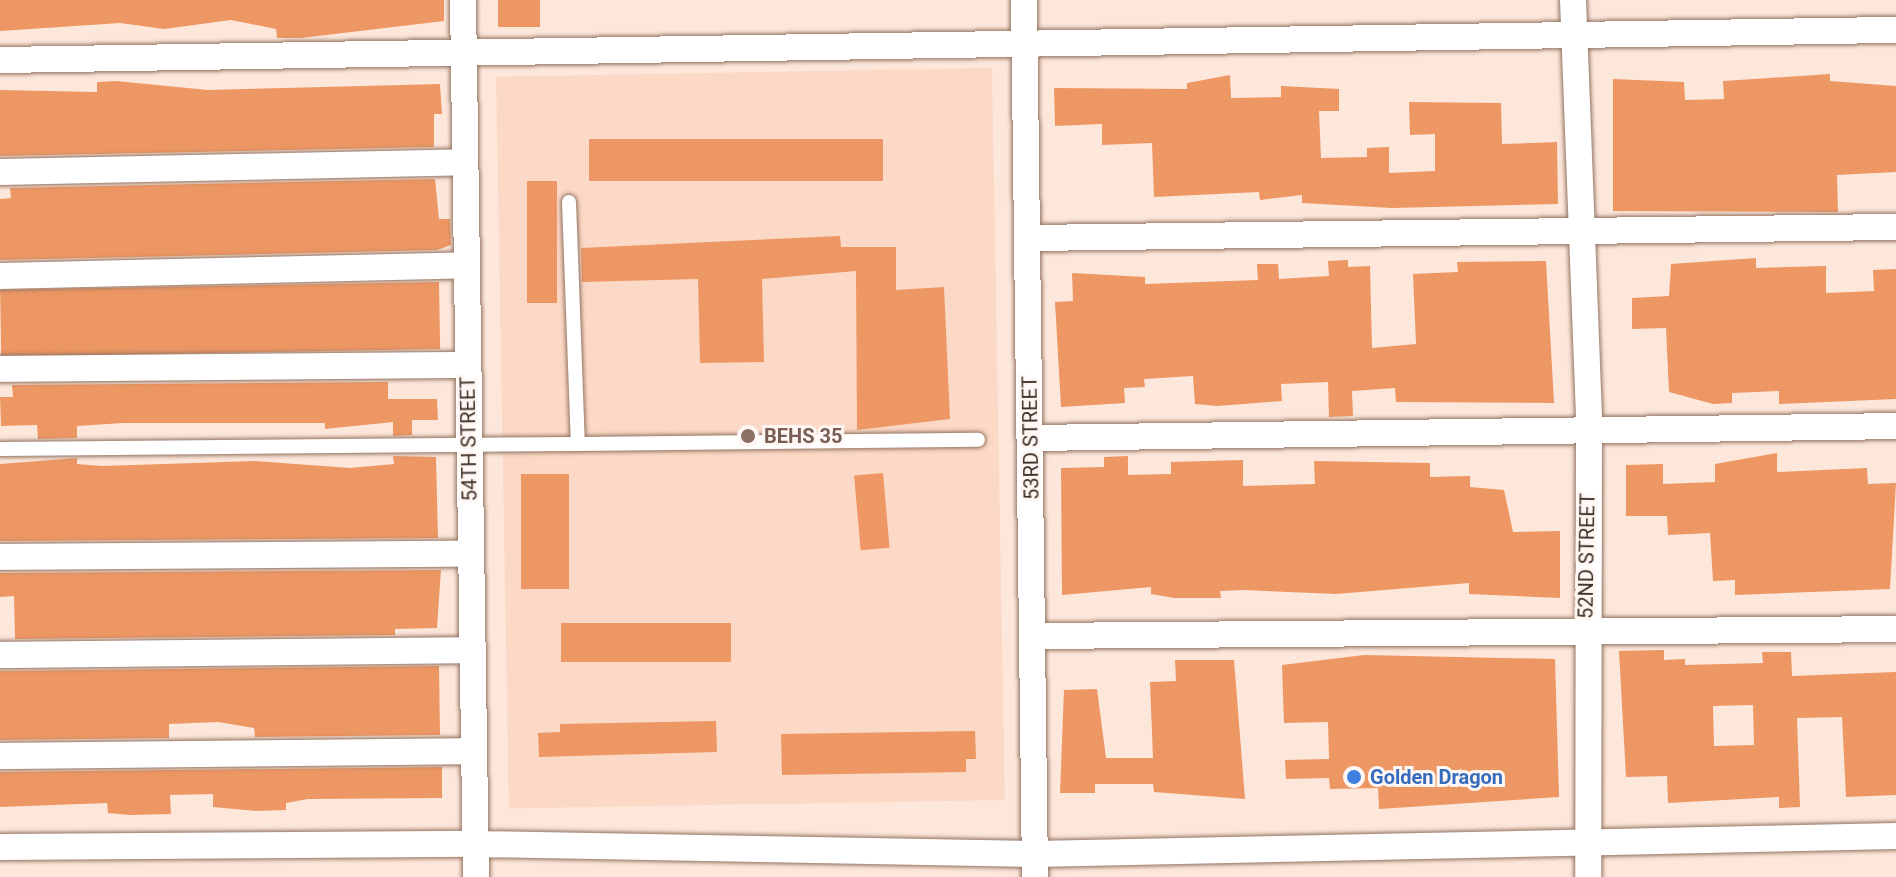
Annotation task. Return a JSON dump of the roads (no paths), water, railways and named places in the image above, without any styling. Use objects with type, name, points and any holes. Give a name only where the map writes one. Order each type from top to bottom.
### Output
[{"type":"street","name":"54TH STREET","points":[[463,0],[476,877]]},
{"type":"street","name":"53RD STREET","points":[[1024,0],[1035,865]]},
{"type":"street","name":"52ND STREET","points":[[1573,0],[1589,426],[1585,635],[1588,877]]},
{"type":"street","points":[[0,60],[1896,30]]},
{"type":"street","points":[[0,172],[465,162]]},
{"type":"street","points":[[1029,238],[1583,236],[1896,227]]},
{"type":"street","points":[[0,276],[467,265]]},
{"type":"street","points":[[0,369],[468,365]]},
{"type":"street","points":[[1031,438],[1589,426],[1896,426]]},
{"type":"street","points":[[0,557],[471,554]]},
{"type":"street","points":[[1033,636],[1585,635],[1896,629]]},
{"type":"street","points":[[0,655],[473,650]]},
{"type":"street","points":[[0,756],[474,751]]},
{"type":"street","points":[[0,847],[476,844],[1035,865],[1588,838],[1896,836]]},
{"type":"lane","points":[[569,202],[578,444]]},
{"type":"lane","points":[[0,449],[469,442],[578,444],[978,440]]},
{"type":"place","name":"BEHS 35","points":[[748,436]]},
{"type":"place","name":"Golden Dragon","points":[[1354,777]]}]
